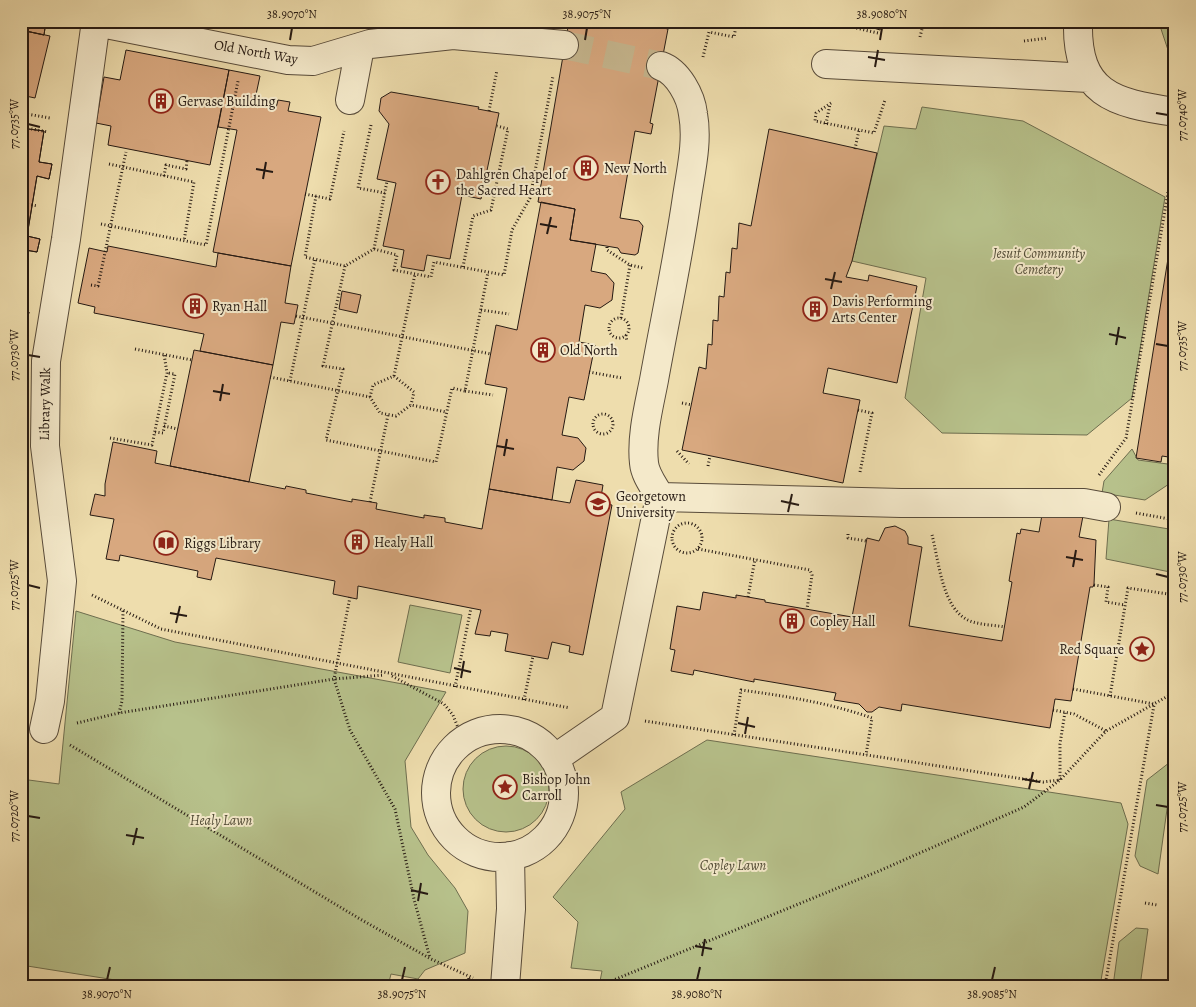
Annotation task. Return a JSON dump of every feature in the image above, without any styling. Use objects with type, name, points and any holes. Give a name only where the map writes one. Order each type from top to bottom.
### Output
[{"type":"street","points":[[1078,21],[1077,36],[1089,78],[1106,95],[1138,107],[1175,112]]},
{"type":"street","name":"Old North Way","points":[[96,22],[288,60],[313,61],[370,44],[453,35],[562,45]]},
{"type":"street","name":"Library Walk","points":[[44,729],[50,701],[62,581],[44,446],[46,361],[96,22]]},
{"type":"street","points":[[350,100],[360,47]]},
{"type":"street","points":[[826,64],[1089,78]]},
{"type":"street","points":[[554,759],[615,717],[660,497],[646,472],[644,446],[647,415],[679,256],[694,140],[693,114],[687,94],[671,70],[661,66]]},
{"type":"street","points":[[660,497],[854,502],[1084,503],[1106,507]]},
{"type":"street","points":[[502,728],[523,732],[541,743],[554,759],[562,778],[563,792],[558,819],[546,836],[530,850],[510,856],[489,856],[468,849],[452,836],[440,817],[436,796],[438,774],[448,755],[463,740],[482,731],[502,728]]},
{"type":"street","points":[[505,986],[511,909],[510,856]]},
{"type":"path","points":[[702,61],[709,32],[734,37],[737,21]]},
{"type":"path","points":[[919,42],[924,21]]},
{"type":"path","points":[[316,196],[305,257],[344,266],[374,249],[397,254],[394,270],[431,277],[434,262],[504,275],[512,230],[530,198],[562,45]]},
{"type":"path","points":[[68,218],[206,245],[240,72]]},
{"type":"path","points":[[489,111],[494,84]]},
{"type":"path","points":[[305,194],[330,199],[350,100]]},
{"type":"path","points":[[826,124],[830,103],[816,113],[815,121],[826,124],[874,133],[877,120]]},
{"type":"path","points":[[21,113],[53,119]]},
{"type":"path","points":[[372,118],[358,188],[385,193]]},
{"type":"path","points":[[463,267],[473,216],[490,210],[508,129],[497,126]]},
{"type":"path","points":[[21,127],[49,132]]},
{"type":"path","points":[[855,149],[859,130]]},
{"type":"path","points":[[110,226],[126,152]]},
{"type":"path","points":[[164,176],[166,165],[186,169],[187,161]]},
{"type":"path","points":[[117,166],[194,182],[184,241]]},
{"type":"path","points":[[1098,477],[1126,438],[1172,169],[1175,167]]},
{"type":"path","points":[[374,249],[388,181]]},
{"type":"path","points":[[21,203],[35,205]]},
{"type":"path","points":[[607,247],[607,250],[630,265],[643,268]]},
{"type":"path","points":[[290,381],[315,259]]},
{"type":"path","points":[[621,318],[630,265]]},
{"type":"path","points":[[344,266],[323,366],[343,369],[326,440],[436,462],[452,388],[493,395]]},
{"type":"path","points":[[465,391],[488,272]]},
{"type":"path","points":[[394,376],[415,274]]},
{"type":"path","points":[[481,310],[509,314]]},
{"type":"path","points":[[296,316],[491,354]]},
{"type":"path","points":[[621,318],[627,322],[629,329],[623,337],[614,337],[610,332],[609,326],[612,320],[621,318]]},
{"type":"path","points":[[135,349],[192,360]]},
{"type":"path","points":[[110,438],[137,445],[152,445],[167,373],[164,354]]},
{"type":"path","points":[[589,372],[622,378]]},
{"type":"path","points":[[155,432],[163,433],[175,374],[167,373]]},
{"type":"path","points":[[370,397],[373,385],[394,376]]},
{"type":"path","points":[[270,377],[370,397],[380,413],[396,416],[411,405],[414,392],[394,376]]},
{"type":"path","points":[[677,410],[678,402],[692,405]]},
{"type":"path","points":[[411,405],[446,412]]},
{"type":"path","points":[[854,502],[872,413],[858,410]]},
{"type":"path","points":[[605,414],[611,417],[613,427],[609,432],[603,434],[594,429],[593,423],[596,417],[605,414]]},
{"type":"path","points":[[370,502],[388,415]]},
{"type":"path","points":[[164,426],[178,429]]},
{"type":"path","points":[[675,449],[687,464],[694,466]]},
{"type":"path","points":[[701,467],[708,468],[710,456]]},
{"type":"path","points":[[1106,507],[1175,520]]},
{"type":"path","points":[[698,549],[702,540],[697,527],[693,524],[684,523],[675,529],[672,538],[675,548],[683,553],[694,552],[698,549],[810,570],[812,576],[807,609]]},
{"type":"path","points":[[848,538],[866,541]]},
{"type":"path","points":[[937,555],[947,595],[953,609],[971,621],[1005,627]]},
{"type":"path","points":[[748,597],[755,559]]},
{"type":"path","points":[[62,581],[161,629],[336,664],[615,717],[1043,782],[1060,780]]},
{"type":"path","points":[[1094,585],[1108,587],[1106,602],[1125,606]]},
{"type":"path","points":[[1110,696],[1128,588],[1175,595]]},
{"type":"path","points":[[350,597],[334,679],[350,730],[395,808],[414,899],[430,959]]},
{"type":"path","points":[[455,687],[471,608]]},
{"type":"path","points":[[119,713],[122,702],[122,609]]},
{"type":"path","points":[[524,700],[533,656]]},
{"type":"path","points":[[44,729],[119,713],[334,679],[389,674],[444,704],[452,715],[463,740]]},
{"type":"path","points":[[1073,689],[1154,704]]},
{"type":"path","points":[[734,735],[741,690],[841,707],[866,714],[872,718],[866,755]]},
{"type":"path","points":[[598,986],[879,871],[1024,807],[1060,780],[1106,731],[1175,692]]},
{"type":"path","points":[[1106,986],[1154,704]]},
{"type":"path","points":[[1053,710],[1074,714],[1106,731]]},
{"type":"path","points":[[1060,780],[1060,744],[1065,712]]},
{"type":"path","points":[[44,729],[130,783],[430,959],[477,980]]},
{"type":"path","points":[[1168,742],[1175,750]]},
{"type":"path","points":[[1145,902],[1158,904]]},
{"type":"path","points":[[468,986],[469,977]]},
{"type":"green space","points":[[1175,22],[1175,71],[1160,26]]},
{"type":"green space","name":"Jesuit Community Cemetery","points":[[922,107],[1023,121],[1165,197],[1132,398],[1087,435],[942,433],[905,398],[926,278],[852,261],[884,126],[916,129]]},
{"type":"green space","points":[[1132,449],[1138,460],[1175,465],[1175,480],[1145,500],[1102,493],[1104,481]]},
{"type":"green space","points":[[1109,519],[1175,530],[1175,573],[1106,559]]},
{"type":"green space","points":[[410,605],[462,615],[450,673],[398,662]]},
{"type":"green space","name":"Healy Lawn","points":[[76,611],[175,642],[446,692],[405,761],[411,827],[428,855],[455,888],[468,911],[465,953],[425,970],[418,979],[391,974],[388,986],[153,986],[21,965],[21,779],[59,784]]},
{"type":"green space","name":"Copley Lawn","points":[[707,740],[1121,803],[1128,824],[1100,986],[599,986],[602,971],[571,968],[578,922],[553,897],[625,809],[621,792]]},
{"type":"green space","points":[[506,746],[522,749],[530,753],[542,765],[546,773],[549,789],[546,805],[542,813],[530,825],[522,829],[506,832],[490,829],[482,825],[470,813],[466,805],[463,789],[466,773],[470,765],[482,753],[490,749]]},
{"type":"green space","points":[[1174,759],[1158,874],[1140,866],[1135,856],[1147,780]]},
{"type":"green space","points":[[1136,928],[1148,929],[1140,986],[1113,986],[1119,942]]},
{"type":"building","points":[[21,21],[46,21],[44,35],[21,30]]},
{"type":"building","points":[[21,21],[46,21],[44,35],[21,30]]},
{"type":"building","name":"New North","points":[[569,21],[654,21],[653,26],[668,29],[650,123],[653,124],[651,134],[635,131],[620,218],[639,221],[643,226],[638,253],[635,255],[621,253],[618,248],[570,240],[575,209],[538,202]]},
{"type":"building","points":[[851,21],[886,21],[885,28],[881,27],[880,30]]},
{"type":"building","points":[[21,30],[50,36],[35,98],[21,95]]},
{"type":"building","name":"Gervase Building","points":[[126,50],[229,70],[210,165],[108,145],[111,126],[96,123],[104,77],[120,80]]},
{"type":"building","points":[[229,70],[260,76],[254,104],[276,108],[278,100],[290,102],[288,111],[321,117],[291,266],[213,252],[237,130],[218,127]]},
{"type":"building","name":"Dahlgren Chapel of the Sacred Heart","points":[[391,92],[479,107],[478,109],[499,113],[481,199],[462,195],[450,259],[427,255],[424,271],[401,267],[404,250],[383,246],[396,183],[377,179],[389,124],[379,111],[381,98]]},
{"type":"building","points":[[21,128],[44,131],[39,162],[52,164],[49,179],[37,176],[27,236],[40,239],[37,252],[25,250],[21,273]]},
{"type":"building","points":[[21,128],[44,131],[39,162],[52,164],[49,179],[37,176],[27,236],[40,239],[37,252],[25,250],[21,273]]},
{"type":"building","name":"Davis Performing Arts Center","points":[[769,129],[877,153],[852,261],[846,277],[868,281],[869,275],[917,286],[897,383],[828,368],[823,393],[860,400],[843,483],[682,450],[699,367],[706,369],[708,344],[712,345],[713,320],[718,321],[719,296],[724,297],[726,272],[730,273],[732,248],[737,249],[739,223],[751,226]]},
{"type":"building","name":"Old North","points":[[541,202],[575,209],[570,240],[596,244],[591,271],[606,274],[614,283],[612,300],[600,308],[585,305],[579,342],[595,345],[584,400],[569,397],[562,435],[578,438],[586,448],[584,461],[573,470],[557,467],[552,500],[489,489],[507,388],[485,384],[496,325],[517,330]]},
{"type":"building","points":[[1175,215],[1175,458],[1162,456],[1161,462],[1136,458]]},
{"type":"building","name":"Ryan Hall","points":[[108,246],[216,267],[218,253],[291,266],[285,303],[298,305],[294,324],[281,322],[273,365],[200,351],[204,334],[94,313],[95,307],[78,303],[89,248],[107,252]]},
{"type":"building","points":[[342,291],[361,295],[357,313],[339,309]]},
{"type":"building","points":[[21,311],[29,312],[26,325],[21,324]]},
{"type":"building","points":[[21,311],[29,312],[26,325],[21,324]]},
{"type":"building","points":[[194,350],[273,365],[249,482],[170,466]]},
{"type":"building","name":"Healy Hall","points":[[113,442],[157,451],[155,463],[285,489],[286,486],[306,490],[306,493],[352,502],[352,499],[377,503],[376,509],[424,518],[424,515],[445,518],[445,522],[482,529],[489,489],[570,503],[576,480],[603,485],[600,503],[612,505],[583,655],[569,652],[570,646],[552,642],[548,659],[505,651],[508,634],[491,631],[490,636],[475,634],[481,610],[358,586],[357,599],[333,594],[335,581],[216,558],[211,580],[197,577],[198,571],[120,555],[119,561],[106,559],[114,519],[90,515],[95,494],[105,496],[105,484]]},
{"type":"building","name":"Copley Hall","points":[[1043,509],[1083,516],[1079,537],[1096,540],[1094,584],[1093,587],[1090,587],[1071,701],[1055,699],[1050,728],[902,704],[901,711],[879,707],[872,712],[867,712],[859,704],[834,700],[836,693],[754,679],[754,682],[694,670],[693,675],[671,671],[675,650],[670,649],[677,606],[700,610],[703,592],[736,598],[736,595],[748,597],[765,600],[765,602],[852,617],[867,538],[879,541],[885,528],[895,526],[905,531],[908,537],[908,544],[922,547],[909,626],[1002,641],[1012,582],[1009,581],[1017,533],[1020,534],[1021,529],[1039,532]]},
{"type":"tunnel","points":[[564,45],[661,66]]},
{"type":"place","name":"Gervase Building","points":[[161,101]]},
{"type":"place","name":"New North","points":[[586,168]]},
{"type":"place","name":"Dahlgren Chapel of the Sacred Heart","points":[[438,182]]},
{"type":"place","name":"Ryan Hall","points":[[195,306]]},
{"type":"place","name":"Davis Performing Arts Center","points":[[815,309]]},
{"type":"place","name":"Old North","points":[[543,350]]},
{"type":"place","name":"Georgetown University","points":[[598,504]]},
{"type":"place","name":"Healy Hall","points":[[357,542]]},
{"type":"place","name":"Riggs Library","points":[[166,543]]},
{"type":"place","name":"Copley Hall","points":[[792,621]]},
{"type":"place","name":"Red Square","points":[[1142,649]]},
{"type":"place","name":"Bishop John Carroll","points":[[505,787]]}]
